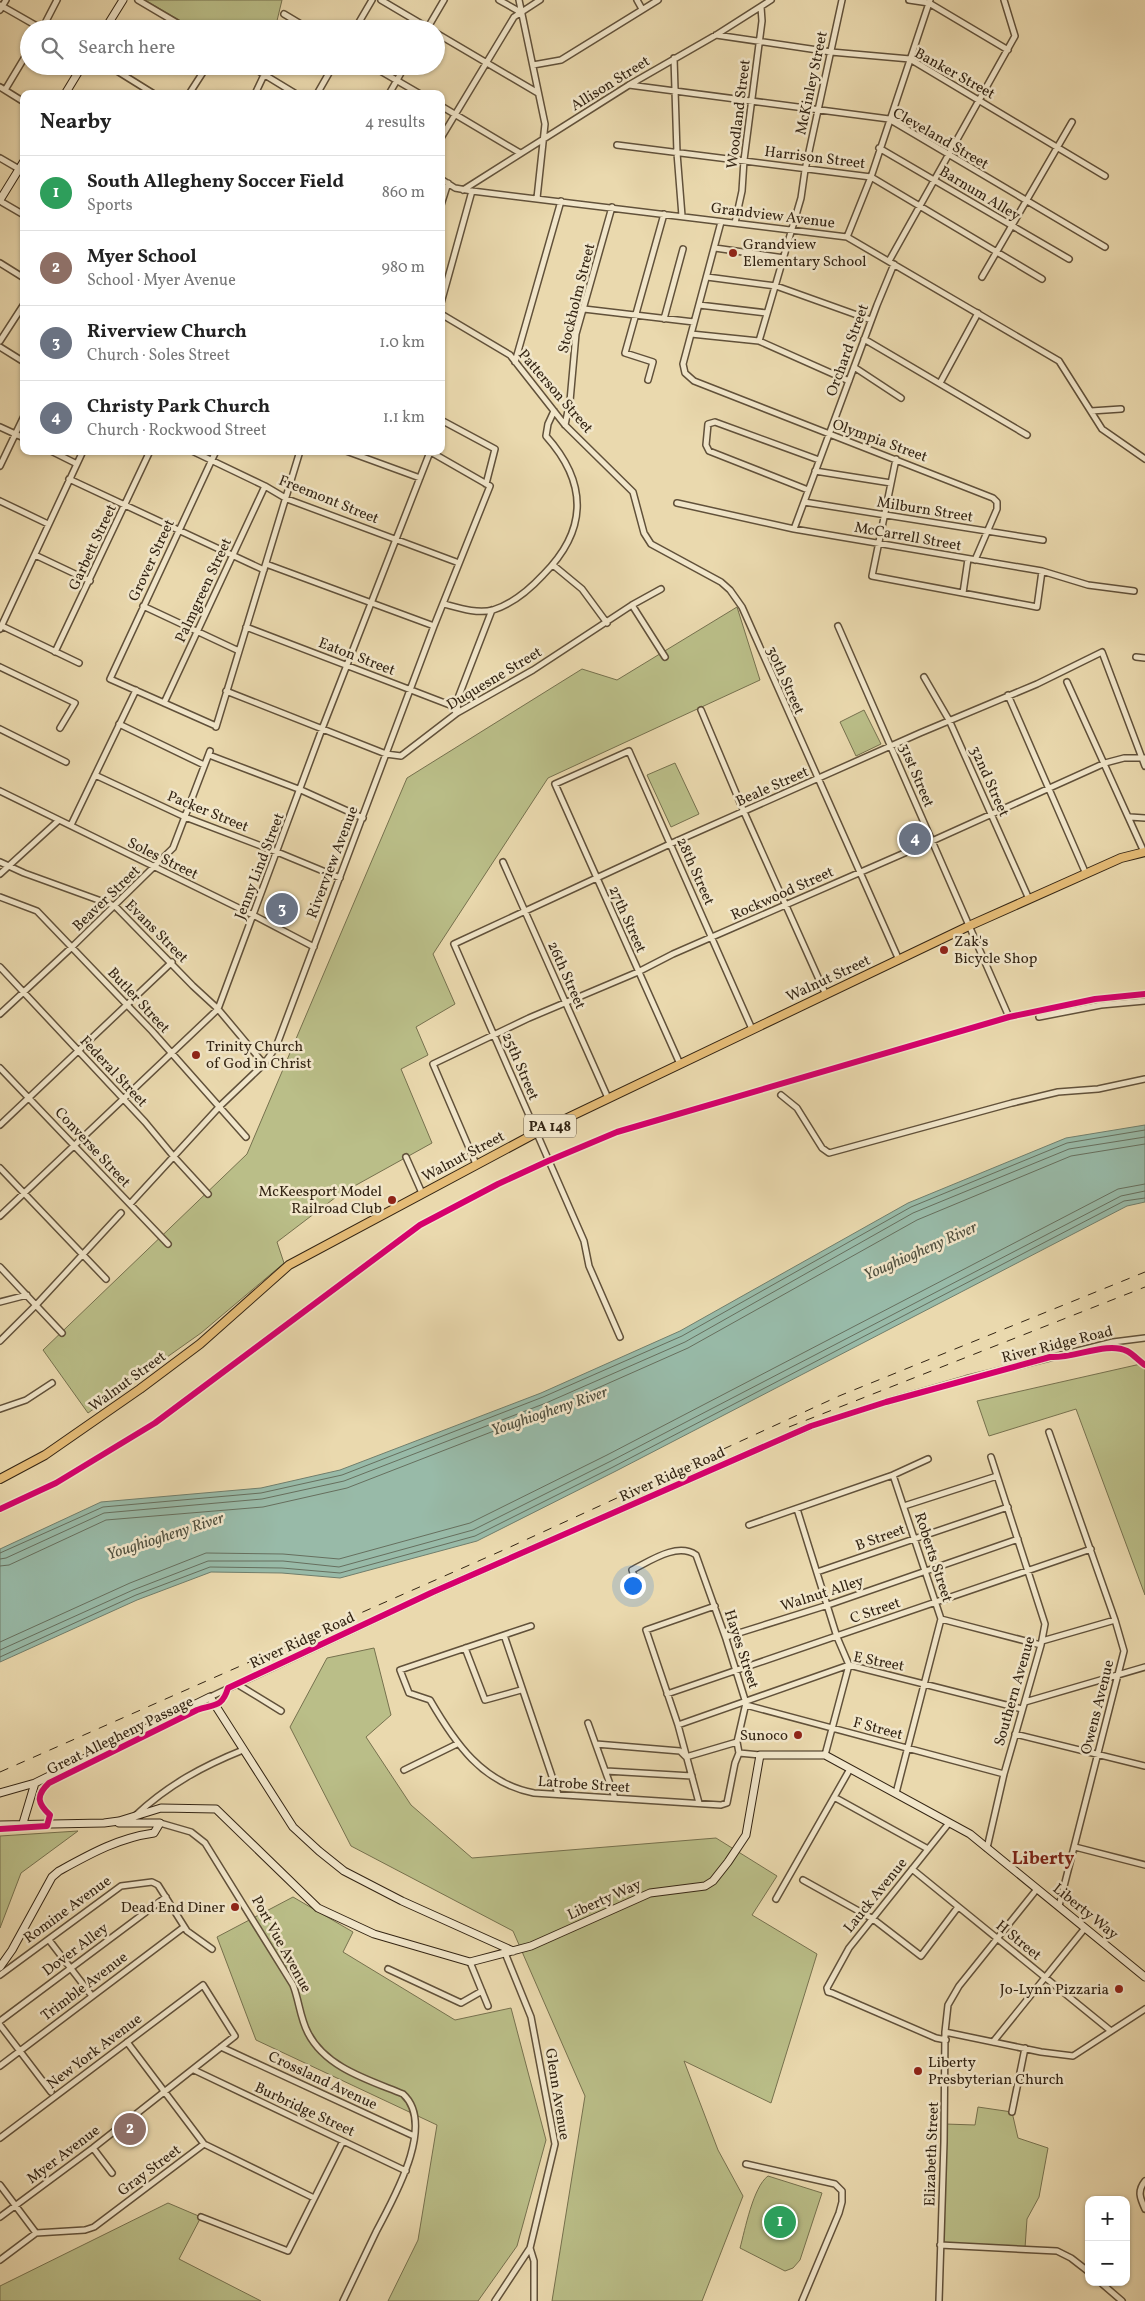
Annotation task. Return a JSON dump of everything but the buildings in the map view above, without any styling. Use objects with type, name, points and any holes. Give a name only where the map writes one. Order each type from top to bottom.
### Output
[{"type":"main road","name":"Walnut Street","points":[[0,1479],[45,1455],[147,1384],[200,1344],[289,1265],[476,1164],[608,1098],[971,925],[1121,858],[1145,852]]},
{"type":"street","points":[[6,0],[1,7],[25,20]]},
{"type":"street","points":[[47,20],[57,0]]},
{"type":"street","points":[[111,20],[123,0]]},
{"type":"street","points":[[138,0],[172,20]]},
{"type":"street","points":[[360,20],[372,0]]},
{"type":"street","points":[[381,0],[415,20]]},
{"type":"street","points":[[433,20],[444,0]]},
{"type":"street","points":[[499,0],[522,13]]},
{"type":"street","points":[[519,0],[534,64],[545,124],[537,198]]},
{"type":"street","points":[[445,132],[514,17],[540,0]]},
{"type":"street","points":[[636,0],[642,9]]},
{"type":"street","points":[[534,64],[561,60],[658,0]]},
{"type":"street","name":"Allison Street","points":[[463,190],[629,85],[716,35],[771,0]]},
{"type":"street","name":"McKinley Street","points":[[759,341],[801,198],[805,170],[842,0]]},
{"type":"street","points":[[910,0],[929,1],[1008,50]]},
{"type":"street","name":"Orchard Street","points":[[794,529],[892,262],[979,99],[1008,50],[1015,33],[1004,0]]},
{"type":"street","points":[[847,237],[871,177],[929,1]]},
{"type":"street","name":"Woodland Street","points":[[735,223],[742,191],[751,102],[760,42],[763,10],[761,7]]},
{"type":"street","points":[[284,14],[294,20]]},
{"type":"street","name":"Banker Street","points":[[716,35],[831,52],[910,60],[979,99],[1056,149],[1105,176]]},
{"type":"street","points":[[445,38],[538,93]]},
{"type":"street","points":[[674,58],[677,153],[682,216]]},
{"type":"street","points":[[20,63],[3,88],[20,99]]},
{"type":"street","points":[[67,90],[77,75]]},
{"type":"street","points":[[123,75],[147,90]]},
{"type":"street","points":[[192,90],[202,75]]},
{"type":"street","points":[[256,90],[264,75],[289,90]]},
{"type":"street","points":[[319,90],[328,75]]},
{"type":"street","points":[[387,75],[413,90]]},
{"type":"street","points":[[391,90],[400,75]]},
{"type":"street","name":"Cleveland Street","points":[[629,85],[889,119],[948,156],[1105,247]]},
{"type":"street","points":[[445,108],[520,153]]},
{"type":"street","points":[[982,277],[1072,122]]},
{"type":"street","name":"Harrison Street","points":[[617,145],[871,177],[1042,279]]},
{"type":"street","name":"Barnum Alley","points":[[879,148],[1069,259]]},
{"type":"street","points":[[0,158],[19,169],[0,201],[20,213]]},
{"type":"street","name":"Grandview Avenue","points":[[445,181],[463,190],[847,237],[1059,362],[1102,429],[1145,459]]},
{"type":"street","points":[[445,192],[448,183]]},
{"type":"street","points":[[445,289],[472,191]]},
{"type":"street","points":[[515,362],[561,201]]},
{"type":"street","name":"Stockholm Street","points":[[565,425],[570,401],[576,334],[612,207]]},
{"type":"street","points":[[648,380],[653,362],[626,353],[664,214]]},
{"type":"street","points":[[721,222],[691,334],[759,341],[849,381]]},
{"type":"street","points":[[714,248],[784,258]]},
{"type":"street","points":[[664,319],[683,249]]},
{"type":"street","points":[[0,263],[20,276]]},
{"type":"street","points":[[707,277],[776,286],[872,320]]},
{"type":"street","points":[[699,305],[768,313]]},
{"type":"street","points":[[584,309],[694,322]]},
{"type":"street","points":[[0,341],[20,310]]},
{"type":"street","points":[[940,383],[978,313]]},
{"type":"street","name":"Patterson Street","points":[[445,316],[502,350],[515,362],[565,425],[599,456]]},
{"type":"street","name":"Olympia Street","points":[[691,334],[683,364],[685,373],[694,381],[993,498],[997,502],[997,509],[975,560]]},
{"type":"street","points":[[864,338],[1027,435]]},
{"type":"street","points":[[0,347],[20,360]]},
{"type":"street","points":[[854,367],[901,398]]},
{"type":"street","points":[[1091,411],[1121,409]]},
{"type":"street","points":[[444,604],[466,610],[492,610],[512,600],[527,590],[553,565],[572,536],[578,511],[577,495],[572,475],[546,436],[548,424],[554,412]]},
{"type":"street","name":"Riverview Avenue","points":[[130,1204],[220,1106],[264,1064],[276,1047],[488,485],[495,449],[445,422]]},
{"type":"street","points":[[808,490],[709,451],[706,445],[708,424],[715,422],[819,460]]},
{"type":"street","points":[[0,466],[20,424]]},
{"type":"street","points":[[0,427],[20,436]]},
{"type":"street","points":[[59,455],[77,464]]},
{"type":"street","points":[[79,663],[1,624],[81,455]]},
{"type":"street","name":"Garbett Street","points":[[55,652],[148,455]]},
{"type":"street","name":"Freemont Street","points":[[199,455],[265,486],[287,499],[459,564]]},
{"type":"street","name":"Grover Street","points":[[136,690],[110,679],[214,455]]},
{"type":"street","points":[[71,825],[136,690],[216,727],[299,455]]},
{"type":"street","points":[[357,455],[420,478]]},
{"type":"street","name":"Jenny Lind Street","points":[[0,1216],[218,1009],[301,790],[322,729],[348,666],[428,455]]},
{"type":"street","points":[[434,455],[488,485]]},
{"type":"street","name":"30th Street","points":[[599,456],[633,492],[644,533],[651,544],[721,582],[730,590],[742,607],[817,780],[899,960]]},
{"type":"street","points":[[896,459],[872,576],[1037,607],[1042,572]]},
{"type":"street","points":[[815,471],[891,483]]},
{"type":"street","points":[[70,480],[233,556],[340,591],[434,626]]},
{"type":"street","name":"Palmgreen Street","points":[[164,703],[265,486]]},
{"type":"street","points":[[0,501],[48,524]]},
{"type":"street","name":"Milburn Street","points":[[804,502],[1043,540]]},
{"type":"street","name":"McCarrell Street","points":[[677,503],[794,529],[1042,572],[1088,585],[1134,591]]},
{"type":"street","points":[[35,555],[90,581]]},
{"type":"street","points":[[963,593],[968,559]]},
{"type":"street","points":[[553,565],[582,588],[607,623]]},
{"type":"street","name":"Duquesne Street","points":[[226,691],[396,757],[407,754],[457,712],[533,670],[632,605],[661,589]]},
{"type":"street","points":[[632,605],[665,657]]},
{"type":"street","points":[[143,606],[239,651]]},
{"type":"street","points":[[457,712],[458,698],[492,610]]},
{"type":"street","name":"31st Street","points":[[838,626],[971,925],[1009,1017]]},
{"type":"street","name":"Eaton Street","points":[[246,628],[411,690],[450,706],[457,712]]},
{"type":"street","name":"Beale Street","points":[[454,944],[670,844],[949,720],[1037,684],[1102,652],[1144,758]]},
{"type":"street","points":[[1136,657],[1145,658]]},
{"type":"street","points":[[0,667],[74,703],[60,728]]},
{"type":"street","name":"32nd Street","points":[[924,677],[949,720],[1029,899]]},
{"type":"street","points":[[1067,682],[1145,852]]},
{"type":"street","points":[[1008,695],[1086,874]]},
{"type":"street","points":[[702,710],[744,812],[787,904],[826,995]]},
{"type":"street","points":[[119,724],[204,765]]},
{"type":"street","points":[[0,729],[66,762]]},
{"type":"street","name":"27th Street","points":[[629,751],[555,784],[680,1064]]},
{"type":"street","name":"28th Street","points":[[629,751],[752,1029]]},
{"type":"street","name":"Beaver Street","points":[[0,1014],[115,906],[173,848],[209,753],[301,790]]},
{"type":"street","name":"Rockwood Street","points":[[476,1164],[433,1064],[565,1002],[638,972],[712,937],[1105,763],[1124,758],[1144,758]]},
{"type":"street","points":[[1144,758],[1145,766]]},
{"type":"street","name":"Packer Street","points":[[95,775],[185,817],[340,878]]},
{"type":"street","points":[[301,790],[363,818]]},
{"type":"street","name":"Soles Street","points":[[0,791],[253,915],[314,947]]},
{"type":"street","points":[[1130,817],[1145,818]]},
{"type":"street","points":[[0,874],[60,820]]},
{"type":"street","name":"Evans Street","points":[[0,862],[115,906],[218,1009],[264,1064]]},
{"type":"street","name":"26th Street","points":[[503,862],[608,1098]]},
{"type":"street","name":"Butler Street","points":[[0,897],[36,912],[72,947],[220,1106],[246,1137]]},
{"type":"street","name":"25th Street","points":[[454,944],[584,1241],[589,1266],[620,1337]]},
{"type":"street","points":[[0,1125],[172,962]]},
{"type":"street","name":"Federal Street","points":[[0,967],[124,1099],[208,1194]]},
{"type":"street","points":[[1039,1017],[1101,1005],[1145,1000]]},
{"type":"street","name":"Converse Street","points":[[0,1068],[168,1244]]},
{"type":"street","points":[[781,1095],[797,1108],[822,1148],[829,1153],[1058,1092],[1098,1089],[1145,1079]]},
{"type":"street","points":[[406,1157],[422,1193]]},
{"type":"street","points":[[0,1168],[106,1279]]},
{"type":"street","points":[[0,1341],[17,1326],[121,1213]]},
{"type":"street","points":[[0,1266],[62,1333]]},
{"type":"street","points":[[0,1302],[27,1295]]},
{"type":"street","name":"River Ridge Road","points":[[210,1697],[433,1592],[811,1426],[868,1407],[966,1379],[1113,1342],[1145,1338]]},
{"type":"street","points":[[0,1409],[26,1400],[52,1383]]},
{"type":"street","name":"Owens Avenue","points":[[1049,1432],[1091,1549],[1124,1650],[1059,1906]]},
{"type":"street","name":"Southern Avenue","points":[[987,1848],[1004,1774],[1042,1643],[1045,1624],[1029,1569],[991,1457]]},
{"type":"street","points":[[749,1524],[893,1475],[928,1459]]},
{"type":"street","name":"Roberts Street","points":[[893,1475],[941,1619],[896,1793]]},
{"type":"street","points":[[904,1506],[997,1476]]},
{"type":"street","name":"B Street","points":[[817,1572],[1008,1507]]},
{"type":"street","points":[[796,1508],[837,1637],[849,1665],[825,1755]]},
{"type":"street","name":"Walnut Alley","points":[[726,1637],[828,1606],[1018,1539]]},
{"type":"street","name":"C Street","points":[[667,1694],[1091,1549]]},
{"type":"street","name":"Hayes Street","points":[[637,1585],[632,1570],[666,1554],[681,1550],[689,1550],[696,1555],[726,1637],[746,1704],[736,1742]]},
{"type":"street","points":[[699,1803],[678,1726],[646,1630],[715,1606]]},
{"type":"street","points":[[941,1619],[1042,1643],[1115,1620]]},
{"type":"street","points":[[521,1690],[485,1700],[465,1648],[531,1626]]},
{"type":"street","points":[[504,1635],[521,1690],[558,1794]]},
{"type":"street","name":"Latrobe Street","points":[[465,1648],[400,1670],[409,1693],[430,1700],[457,1744],[484,1770],[520,1791],[721,1805],[727,1803],[735,1763],[739,1753]]},
{"type":"street","name":"E Street","points":[[678,1726],[746,1704],[849,1665],[1022,1709]]},
{"type":"street","points":[[1025,1702],[1145,1667]]},
{"type":"street","points":[[237,1684],[281,1712]]},
{"type":"street","points":[[0,1793],[35,1783],[210,1697],[293,1828],[344,1871],[402,1902],[514,1951]]},
{"type":"street","name":"F Street","points":[[746,1704],[1004,1774]]},
{"type":"street","points":[[588,1722],[615,1798]]},
{"type":"street","points":[[1015,1734],[1145,1766]]},
{"type":"street","points":[[686,1757],[736,1742],[739,1753],[760,1755]]},
{"type":"street","points":[[404,1770],[457,1744]]},
{"type":"street","points":[[596,1744],[680,1751],[686,1757]]},
{"type":"street","points":[[136,1815],[172,1785],[204,1766],[243,1750]]},
{"type":"street","name":"Liberty Way","points":[[470,1962],[514,1951],[556,1936],[650,1893],[697,1888],[713,1881],[746,1835],[760,1755],[825,1755],[970,1834],[1145,1977]]},
{"type":"street","points":[[776,1899],[850,1769]]},
{"type":"street","points":[[606,1771],[692,1776]]},
{"type":"street","points":[[23,1823],[35,1783]]},
{"type":"street","points":[[834,1797],[928,1849]]},
{"type":"street","points":[[0,1824],[113,1822],[161,1808],[216,1809],[318,1908],[374,1934],[470,1962],[488,2006]]},
{"type":"street","name":"Port Vue Avenue","points":[[113,1822],[124,1824],[160,1823],[191,1832],[205,1844],[293,1985],[305,2026],[313,2041],[334,2063],[347,2071],[403,2094],[408,2099],[414,2118],[414,2136],[406,2171],[343,2301]]},
{"type":"street","name":"Romine Avenue","points":[[0,1967],[12,1950],[52,1877],[59,1871],[110,1844],[154,1833],[160,1823]]},
{"type":"street","name":"Lauck Avenue","points":[[946,2040],[936,2038],[832,1993],[827,1988],[849,1948],[949,1823]]},
{"type":"street","points":[[1075,1847],[1145,1864]]},
{"type":"street","name":"H Street","points":[[912,1869],[1111,2031]]},
{"type":"street","points":[[803,1880],[873,1919],[921,1956],[958,1907]]},
{"type":"street","name":"Romine Avenue","points":[[0,1975],[121,1886],[156,1883],[166,1897]]},
{"type":"street","name":"Elizabeth Street","points":[[938,2301],[947,2014],[952,1998],[996,1938],[1038,1889]]},
{"type":"street","points":[[166,1897],[184,1927],[212,1948]]},
{"type":"street","name":"Dover Alley","points":[[0,2021],[166,1897]]},
{"type":"street","name":"Trimble Avenue","points":[[0,2066],[184,1927]]},
{"type":"street","points":[[993,2042],[1086,1928]]},
{"type":"street","points":[[49,1940],[92,1996]]},
{"type":"street","name":"Glenn Avenue","points":[[505,1953],[531,2017],[555,2144],[530,2248],[534,2261],[534,2301]]},
{"type":"street","points":[[388,1969],[461,2003],[482,1991]]},
{"type":"street","name":"New York Avenue","points":[[0,2138],[203,1985],[235,2036]]},
{"type":"street","points":[[945,2032],[1040,2052],[1073,2056],[1145,2009]]},
{"type":"street","points":[[0,2025],[50,2092]]},
{"type":"street","name":"Myer Avenue","points":[[0,2217],[94,2148],[235,2036]]},
{"type":"street","points":[[127,2042],[204,2144],[314,2198]]},
{"type":"street","name":"Crossland Avenue","points":[[221,2047],[414,2136]]},
{"type":"street","points":[[1012,2112],[1025,2048]]},
{"type":"street","name":"Burbridge Street","points":[[194,2070],[406,2171]]},
{"type":"street","points":[[201,2216],[288,2251],[343,2141]]},
{"type":"street","name":"Gray Street","points":[[36,2233],[84,2230],[94,2227],[204,2144]]},
{"type":"street","points":[[94,2148],[112,2173]]},
{"type":"street","points":[[746,2164],[834,2184],[842,2191],[839,2213],[802,2301]]},
{"type":"street","points":[[1145,2181],[1140,2189],[1139,2196],[1145,2209]]},
{"type":"street","points":[[0,2185],[36,2233],[0,2260]]},
{"type":"street","points":[[940,2245],[1058,2252],[1071,2258],[1085,2269]]},
{"type":"street","points":[[495,2301],[530,2248]]},
{"type":"street","points":[[1105,2286],[1122,2301]]},
{"type":"green space","points":[[145,0],[282,0],[277,20],[179,20]]},
{"type":"green space","points":[[737,607],[760,680],[548,778],[433,954],[455,1004],[416,1027],[428,1055],[401,1069],[432,1143],[340,1194],[277,1242],[284,1263],[201,1333],[88,1413],[43,1350],[247,1154],[407,778],[582,669],[617,680]]},
{"type":"green space","points":[[864,710],[881,744],[856,756],[840,722]]},
{"type":"green space","points":[[675,763],[699,814],[671,827],[647,775]]},
{"type":"green space","points":[[1145,1363],[1145,1595],[1076,1409],[989,1436],[977,1401]]},
{"type":"green space","points":[[374,1648],[391,1715],[366,1737],[411,1805],[472,1858],[716,1838],[777,1876],[752,1915],[817,1954],[771,2103],[684,2061],[718,2150],[743,2196],[702,2301],[552,2301],[585,2096],[513,1931],[351,1846],[290,1727],[327,1658]]},
{"type":"green space","points":[[78,1831],[21,1873],[0,1928],[0,1836]]},
{"type":"green space","points":[[293,1897],[353,1932],[343,1952],[455,2020],[511,2008],[546,2140],[517,2246],[478,2301],[388,2301],[418,2240],[437,2125],[256,2040],[217,1937]]},
{"type":"green space","points":[[978,2107],[1012,2112],[1018,2138],[1048,2148],[1039,2197],[1027,2219],[1025,2248],[940,2245],[945,2124],[975,2125]]},
{"type":"green space","points":[[768,2176],[822,2193],[800,2260],[793,2268],[785,2271],[740,2248],[754,2199],[758,2189]]},
{"type":"green space","points":[[168,2203],[201,2217],[179,2259],[261,2301],[0,2301],[0,2286]]},
{"type":"water","name":"Youghiogheny River","points":[[1145,1125],[1145,1202],[1127,1206],[477,1541],[340,1578],[282,1573],[211,1572],[137,1600],[0,1662],[0,1549],[101,1502],[261,1488],[340,1470],[541,1393],[680,1331],[908,1203],[1066,1138]]},
{"type":"railway","points":[[0,1772],[508,1548],[839,1396],[1145,1272]]},
{"type":"railway","points":[[789,1427],[1145,1287]]},
{"type":"cycle path","points":[[0,1509],[56,1483],[155,1423],[420,1225],[498,1184],[548,1161],[617,1132],[1009,1017],[1095,999],[1145,994]]},
{"type":"cycle path","name":"Great Allegheny Passage","points":[[0,1829],[47,1826],[50,1815],[43,1807],[40,1796],[49,1783],[197,1710],[217,1704],[223,1699],[228,1688],[433,1592],[811,1426],[886,1402],[1050,1357],[1119,1348],[1129,1352],[1145,1365]]},
{"type":"place","name":"Grandview Elementary School","points":[[733,253]]},
{"type":"place","name":"Christy Park Church","points":[[915,839]]},
{"type":"place","name":"Riverview Church","points":[[282,909]]},
{"type":"place","name":"Zak's Bicycle Shop","points":[[944,950]]},
{"type":"place","name":"Trinity Church of God in Christ","points":[[196,1055]]},
{"type":"place","name":"McKeesport Model Railroad Club","points":[[392,1200]]},
{"type":"place","name":"Sunoco","points":[[798,1735]]},
{"type":"place","name":"Dead End Diner","points":[[235,1907]]},
{"type":"place","name":"Jo-Lynn Pizzaria","points":[[1119,1989]]},
{"type":"place","name":"Liberty Presbyterian Church","points":[[918,2071]]},
{"type":"place","name":"Myer School","points":[[130,2129]]},
{"type":"place","name":"South Allegheny Soccer Field","points":[[780,2222]]},
{"type":"district","name":"Liberty","points":[[1043,1858]]}]
